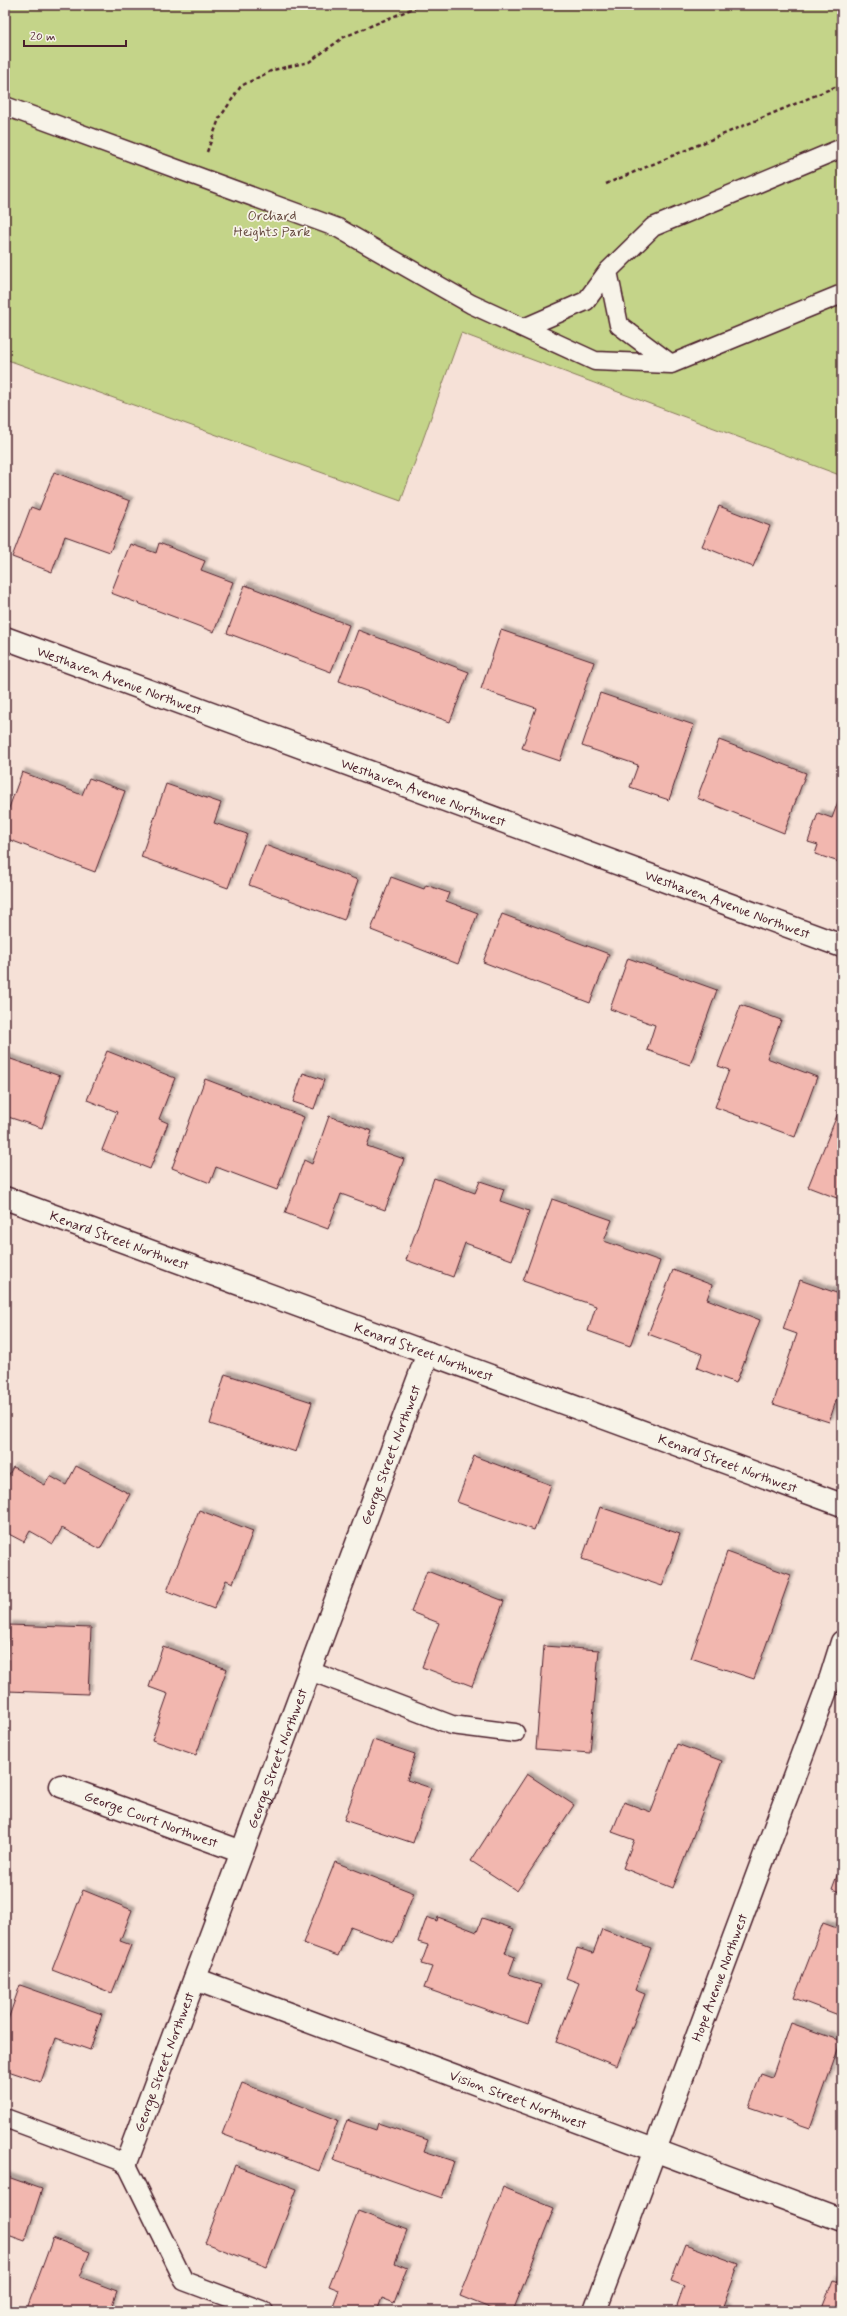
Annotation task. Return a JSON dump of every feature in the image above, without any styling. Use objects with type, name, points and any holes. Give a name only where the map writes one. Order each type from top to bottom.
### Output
[{"type":"street","name":"Westhaven Avenue Northwest","points":[[5,638],[842,946]]},
{"type":"street","name":"Kenard Street Northwest","points":[[5,1198],[842,1505]]},
{"type":"street","name":"George Street Northwest","points":[[126,2163],[428,1353]]},
{"type":"street","name":"Hope Avenue Northwest","points":[[595,2311],[832,1677],[842,1642]]},
{"type":"street","name":"George Court Northwest","points":[[61,1786],[242,1852]]},
{"type":"street","name":"Vision Street Northwest","points":[[195,1980],[842,2220]]},
{"type":"lane","points":[[5,106],[338,228],[471,304],[595,361],[671,364],[842,294]]},
{"type":"lane","points":[[524,328],[586,301],[608,270],[653,227],[842,148]]},
{"type":"lane","points":[[608,270],[619,325],[671,364]]},
{"type":"lane","points":[[310,1671],[452,1725],[515,1733]]},
{"type":"lane","points":[[5,2118],[126,2163],[184,2280],[264,2311]]},
{"type":"path","points":[[198,177],[219,119],[241,86],[273,70],[309,62],[344,37],[421,5]]},
{"type":"path","points":[[606,184],[842,84]]},
{"type":"green space","name":"Orchard Heights Park","points":[[5,5],[842,5],[842,476],[461,333],[401,501],[5,359]]},
{"type":"building","points":[[54,472],[130,501],[110,552],[65,536],[52,572],[12,557],[31,507],[39,510]]},
{"type":"building","points":[[719,506],[770,526],[753,567],[702,546]]},
{"type":"building","points":[[159,543],[205,561],[201,570],[233,582],[214,632],[111,593],[130,544],[156,553]]},
{"type":"building","points":[[245,585],[349,625],[331,672],[227,633]]},
{"type":"building","points":[[358,630],[469,672],[450,722],[339,681]]},
{"type":"building","points":[[501,630],[594,662],[560,761],[522,748],[536,708],[481,689]]},
{"type":"building","points":[[600,693],[694,725],[669,800],[630,787],[638,765],[582,746]]},
{"type":"building","points":[[719,740],[806,773],[784,833],[697,798]]},
{"type":"building","points":[[22,772],[82,795],[89,778],[125,791],[95,872],[5,838],[5,819]]},
{"type":"building","points":[[166,784],[221,803],[214,823],[247,834],[228,888],[141,857]]},
{"type":"building","points":[[842,791],[842,863],[815,854],[818,845],[808,842],[818,813],[832,818]]},
{"type":"building","points":[[265,845],[358,880],[344,920],[249,885]]},
{"type":"building","points":[[391,877],[424,889],[426,885],[449,893],[446,901],[478,913],[458,964],[371,930]]},
{"type":"building","points":[[502,914],[609,954],[590,1003],[483,962]]},
{"type":"building","points":[[628,958],[717,990],[690,1065],[647,1050],[655,1025],[610,1009]]},
{"type":"building","points":[[741,1005],[781,1020],[767,1058],[817,1077],[795,1137],[715,1107],[729,1070],[718,1066]]},
{"type":"building","points":[[107,1051],[175,1078],[159,1119],[168,1123],[150,1169],[102,1150],[117,1112],[87,1100]]},
{"type":"building","points":[[5,1057],[60,1076],[42,1128],[5,1116]]},
{"type":"building","points":[[303,1073],[324,1080],[314,1109],[293,1102]]},
{"type":"building","points":[[205,1079],[304,1117],[277,1190],[216,1167],[210,1183],[172,1168]]},
{"type":"building","points":[[842,1103],[842,1200],[808,1187]]},
{"type":"building","points":[[329,1116],[372,1131],[367,1146],[404,1159],[385,1210],[341,1194],[328,1229],[285,1213],[304,1160],[312,1164]]},
{"type":"building","points":[[434,1178],[475,1193],[480,1181],[504,1189],[500,1201],[529,1211],[512,1260],[465,1243],[453,1277],[406,1260]]},
{"type":"building","points":[[552,1199],[612,1220],[604,1241],[660,1261],[630,1346],[588,1331],[596,1306],[523,1281]]},
{"type":"building","points":[[673,1270],[712,1285],[707,1299],[760,1320],[736,1383],[697,1368],[702,1354],[648,1334]]},
{"type":"building","points":[[800,1280],[842,1295],[842,1383],[829,1422],[773,1404],[797,1334],[783,1329]]},
{"type":"building","points":[[225,1374],[312,1402],[296,1452],[210,1424]]},
{"type":"building","points":[[474,1456],[551,1485],[534,1530],[457,1502]]},
{"type":"building","points":[[76,1466],[130,1494],[100,1549],[62,1528],[53,1544],[30,1531],[24,1542],[5,1532],[5,1482],[13,1467],[45,1485],[50,1476],[66,1485]]},
{"type":"building","points":[[600,1507],[680,1534],[662,1586],[582,1559]]},
{"type":"building","points":[[199,1510],[253,1531],[233,1583],[226,1580],[214,1609],[167,1591]]},
{"type":"building","points":[[727,1552],[791,1575],[754,1679],[691,1658]]},
{"type":"building","points":[[427,1571],[504,1601],[472,1686],[422,1667],[439,1623],[411,1612]]},
{"type":"building","points":[[9,1625],[91,1628],[88,1694],[7,1691]]},
{"type":"building","points":[[163,1646],[227,1669],[196,1755],[152,1740],[168,1694],[149,1687]]},
{"type":"building","points":[[544,1646],[599,1650],[590,1753],[536,1749]]},
{"type":"building","points":[[373,1740],[415,1754],[407,1780],[431,1788],[413,1843],[344,1820]]},
{"type":"building","points":[[677,1744],[722,1761],[673,1888],[623,1868],[634,1840],[612,1832],[624,1802],[651,1812]]},
{"type":"building","points":[[527,1774],[574,1805],[517,1891],[471,1861]]},
{"type":"building","points":[[335,1862],[414,1893],[394,1943],[350,1927],[338,1956],[303,1943]]},
{"type":"building","points":[[842,1862],[842,1893],[832,1889]]},
{"type":"building","points":[[83,1890],[132,1910],[120,1941],[131,1945],[112,1993],[52,1970]]},
{"type":"building","points":[[427,1917],[437,1921],[438,1917],[477,1932],[482,1918],[514,1929],[505,1953],[515,1957],[509,1974],[541,1985],[528,2024],[424,1988],[432,1967],[421,1964],[428,1945],[418,1942]]},
{"type":"building","points":[[823,1923],[842,1930],[841,2016],[794,1998]]},
{"type":"building","points":[[602,1929],[651,1948],[635,1990],[645,1994],[617,2066],[556,2042],[579,1983],[566,1978],[577,1948],[593,1953]]},
{"type":"building","points":[[20,1985],[102,2014],[90,2050],[56,2038],[41,2082],[5,2070],[5,2028]]},
{"type":"building","points":[[791,2023],[841,2041],[810,2128],[749,2107],[761,2073],[772,2077]]},
{"type":"building","points":[[242,2083],[338,2120],[319,2171],[222,2134]]},
{"type":"building","points":[[347,2120],[376,2130],[378,2123],[428,2140],[424,2151],[454,2161],[442,2198],[333,2160]]},
{"type":"building","points":[[235,2165],[297,2189],[267,2267],[205,2243]]},
{"type":"building","points":[[5,2176],[42,2189],[25,2241],[5,2234]]},
{"type":"building","points":[[503,2187],[554,2208],[513,2311],[497,2311],[460,2296]]},
{"type":"building","points":[[358,2211],[407,2230],[395,2263],[407,2268],[394,2303],[382,2298],[377,2311],[331,2311],[339,2290],[329,2286]]},
{"type":"building","points":[[53,2238],[90,2252],[80,2277],[117,2291],[110,2311],[26,2311]]},
{"type":"building","points":[[685,2244],[739,2264],[723,2307],[728,2308],[726,2311],[675,2311],[684,2286],[671,2281]]},
{"type":"building","points":[[833,2280],[842,2284],[842,2311],[821,2311]]}]
